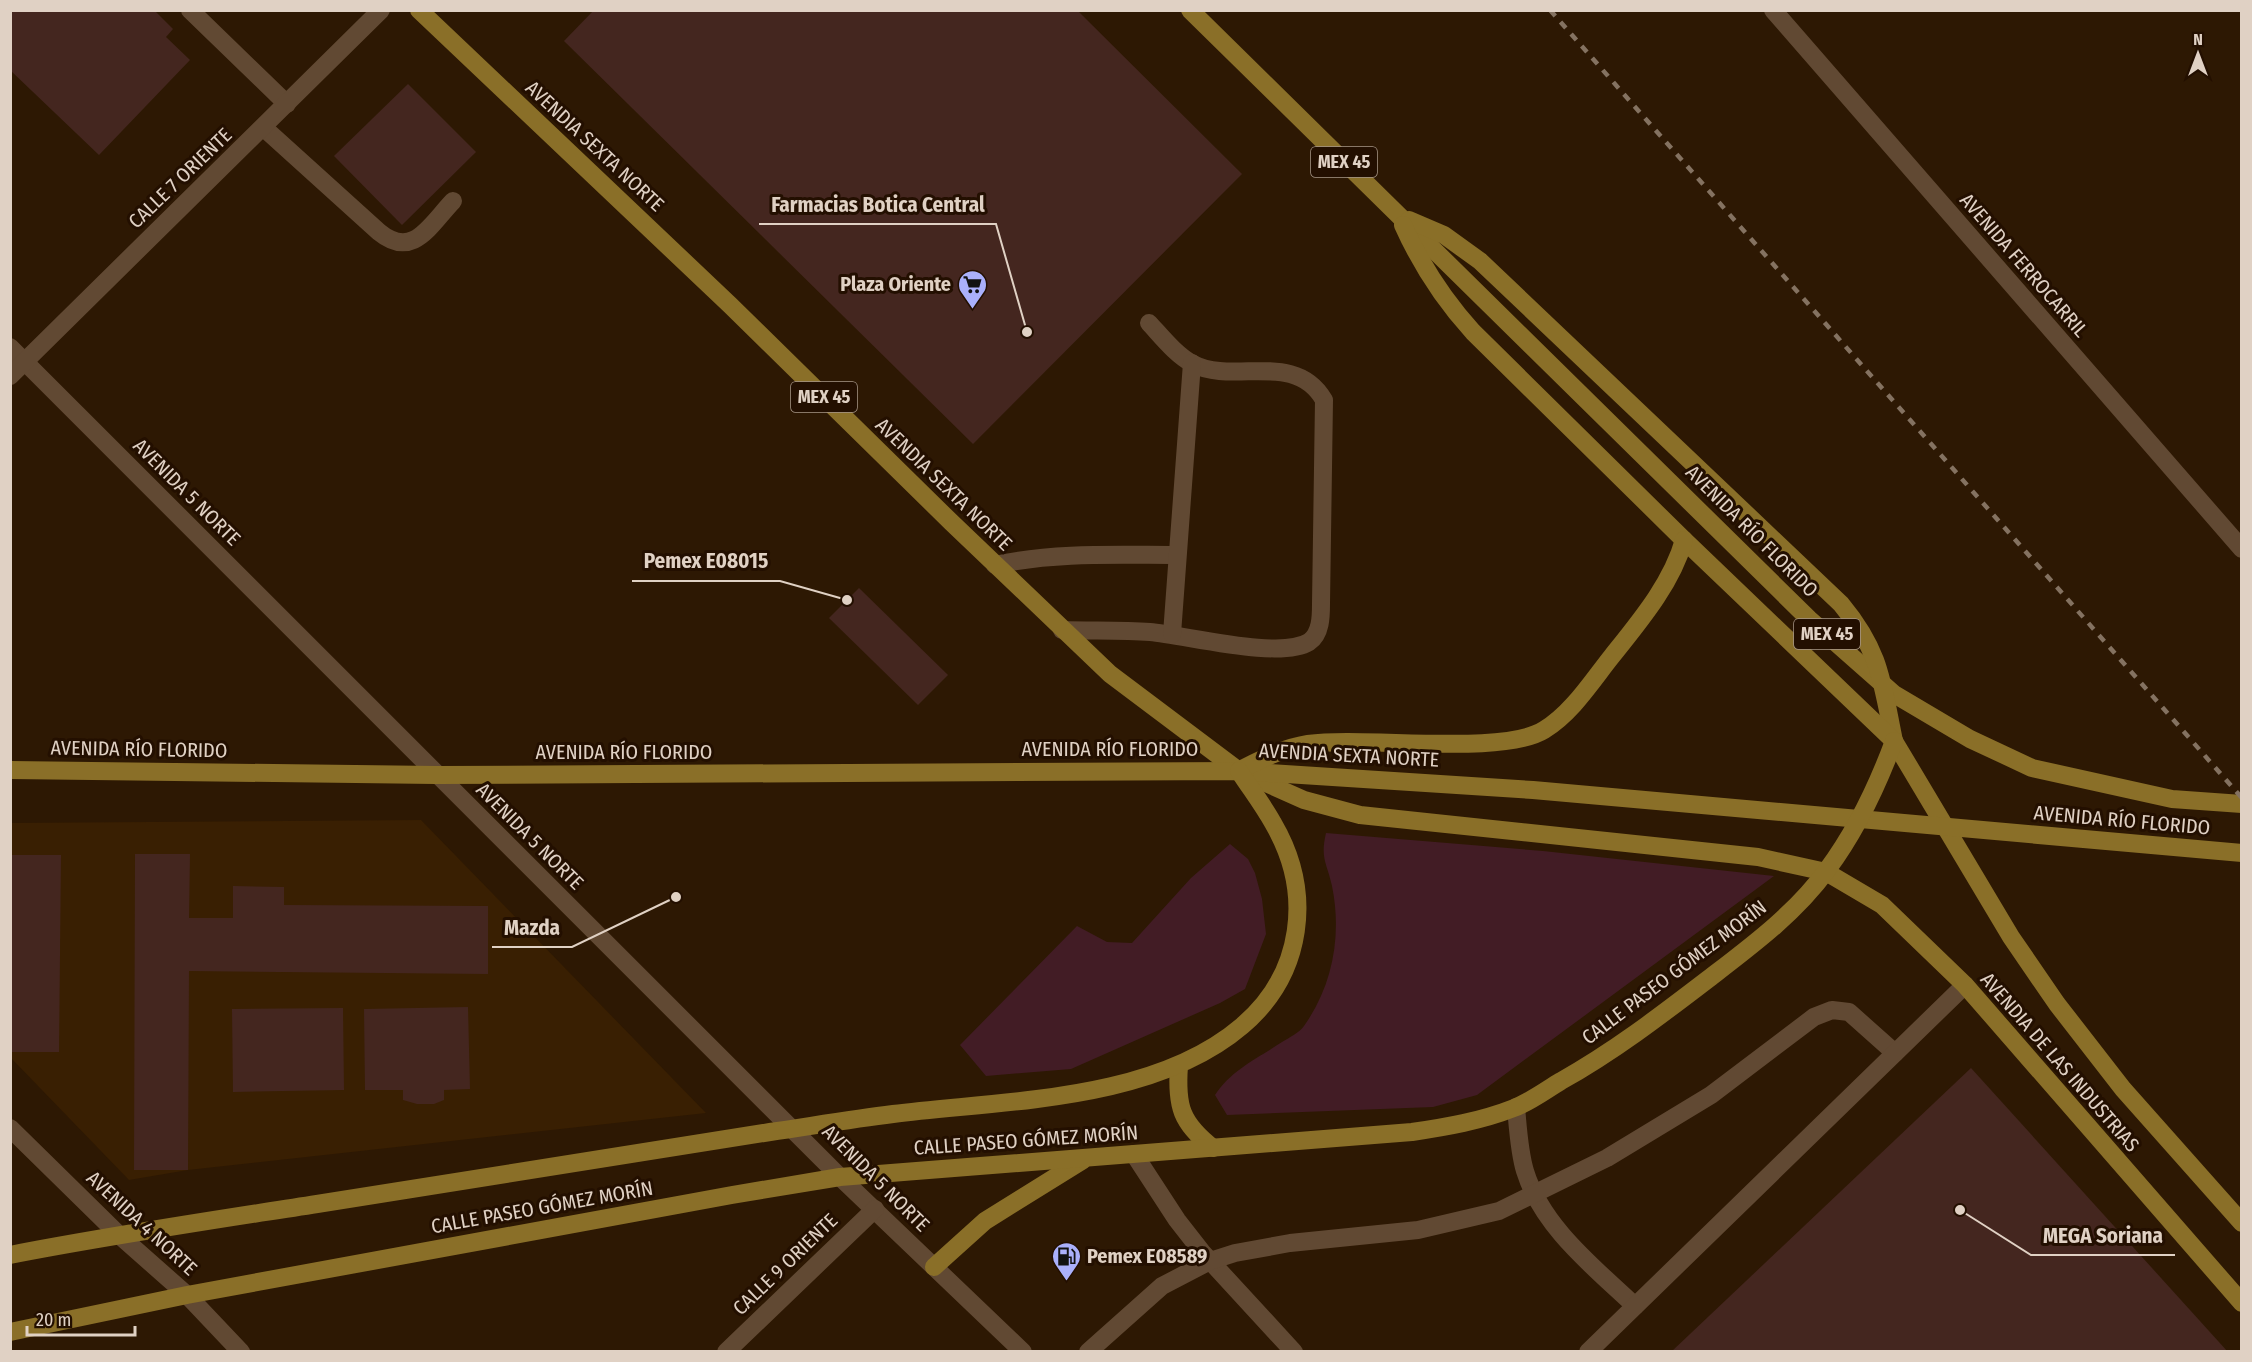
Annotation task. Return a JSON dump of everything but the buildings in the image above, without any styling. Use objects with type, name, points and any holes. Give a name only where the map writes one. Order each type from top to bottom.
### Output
[{"type":"main road","name":"AVENDIA SEXTA NORTE","points":[[418,10],[730,305],[1062,630],[1110,674],[1239,771],[1533,790]]},
{"type":"main road","name":"MEX 45","points":[[1190,10],[1398,215]]},
{"type":"main road","name":"AVENIDA RÍO FLORIDO","points":[[1398,215],[1809,619],[1894,694],[1970,739],[2032,768],[2172,799],[2241,804]]},
{"type":"main road","points":[[1398,215],[1414,250],[1448,304],[1684,540],[1894,741]]},
{"type":"main road","points":[[1398,215],[1444,235],[1480,261],[1841,604],[1859,625],[1873,652],[1894,741]]},
{"type":"main road","points":[[1239,771],[1273,754],[1308,744],[1474,742],[1524,737],[1543,730],[1566,712],[1634,629],[1670,574],[1680,556],[1684,540]]},
{"type":"main road","name":"CALLE PASEO GÓMEZ MORÍN","points":[[10,1332],[187,1295],[732,1194],[840,1177],[1412,1132],[1480,1119],[1516,1107],[1585,1068],[1650,1024],[1762,938],[1800,902],[1826,872],[1863,812],[1894,741]]},
{"type":"main road","name":"AVENDIA DE LAS INDUSTRIAS","points":[[1894,741],[2011,937],[2057,1004],[2123,1089],[2241,1223]]},
{"type":"main road","name":"AVENIDA RÍO FLORIDO","points":[[10,770],[436,775],[1239,771]]},
{"type":"main road","name":"CALLE PASEO GÓMEZ MORÍN","points":[[10,1255],[118,1234],[794,1128],[894,1114],[1010,1102],[1146,1078],[1179,1066],[1223,1041],[1245,1024],[1271,996],[1288,966],[1297,930],[1297,895],[1286,853],[1275,825],[1239,771]]},
{"type":"main road","name":"AVENDIA DE LAS INDUSTRIAS","points":[[1239,771],[1304,800],[1360,815],[1758,857],[1826,872],[1882,905],[1965,985],[2241,1303]]},
{"type":"main road","name":"AVENIDA RÍO FLORIDO","points":[[1533,790],[2241,854]]},
{"type":"main road","points":[[1179,1066],[1178,1101],[1185,1120],[1194,1133],[1213,1148]]},
{"type":"main road","points":[[934,1267],[985,1221],[1086,1158]]},
{"type":"street","points":[[190,10],[287,104]]},
{"type":"street","name":"CALLE 7 ORIENTE","points":[[10,376],[264,128],[381,10]]},
{"type":"street","name":"AVENIDA FERROCARRIL","points":[[1773,10],[2241,549]]},
{"type":"street","points":[[264,128],[380,232],[398,244],[408,244],[419,236],[453,201]]},
{"type":"street","points":[[1062,630],[1172,634],[1219,644],[1301,646],[1312,640],[1318,630],[1321,611],[1323,400],[1317,388],[1291,375],[1275,371],[1223,370],[1192,363],[1149,323]]},
{"type":"street","name":"AVENIDA 5 NORTE","points":[[10,347],[436,775],[794,1128],[840,1177],[1023,1352]]},
{"type":"street","points":[[1172,634],[1192,363]]},
{"type":"street","points":[[995,566],[1022,560],[1077,554],[1177,555]]},
{"type":"street","points":[[1588,1352],[1965,985]]},
{"type":"street","points":[[1088,1352],[1162,1286],[1210,1261],[1235,1252],[1290,1243],[1445,1226],[1499,1211],[1535,1195],[1607,1158],[1711,1095],[1822,1012],[1848,1012],[1895,1053]]},
{"type":"street","points":[[1516,1107],[1525,1171],[1535,1195],[1556,1226],[1580,1254],[1635,1306]]},
{"type":"street","name":"AVENIDA 4 NORTE","points":[[10,1128],[118,1234],[187,1295],[241,1352]]},
{"type":"street","points":[[1134,1154],[1177,1220],[1210,1261],[1294,1352]]},
{"type":"street","name":"CALLE 9 ORIENTE","points":[[726,1352],[875,1209]]},
{"type":"shaded area","points":[[421,820],[706,1113],[188,1170],[129,1180],[11,1058],[10,823]]},
{"type":"shaded area","points":[[1326,833],[1543,851],[1774,876],[1477,1095],[1433,1107],[1227,1115],[1215,1095],[1221,1086],[1237,1071],[1302,1028],[1314,1010],[1328,977],[1333,959],[1336,923],[1332,886],[1324,855]]},
{"type":"shaded area","points":[[1230,844],[1248,859],[1255,873],[1262,899],[1266,934],[1245,989],[1220,1003],[1071,1069],[986,1076],[960,1045],[1077,926],[1107,942],[1132,943],[1191,878]]},
{"type":"railway","points":[[1550,10],[2242,798]]},
{"type":"place","name":"Plaza Oriente","points":[[972,310]]},
{"type":"place","name":"Farmacias Botica Central","points":[[1027,332]]},
{"type":"place","name":"Pemex E08015","points":[[847,600]]},
{"type":"place","name":"Mazda","points":[[676,897]]},
{"type":"place","name":"MEGA Soriana","points":[[1960,1210]]},
{"type":"place","name":"Pemex E08589","points":[[1066,1282]]}]
